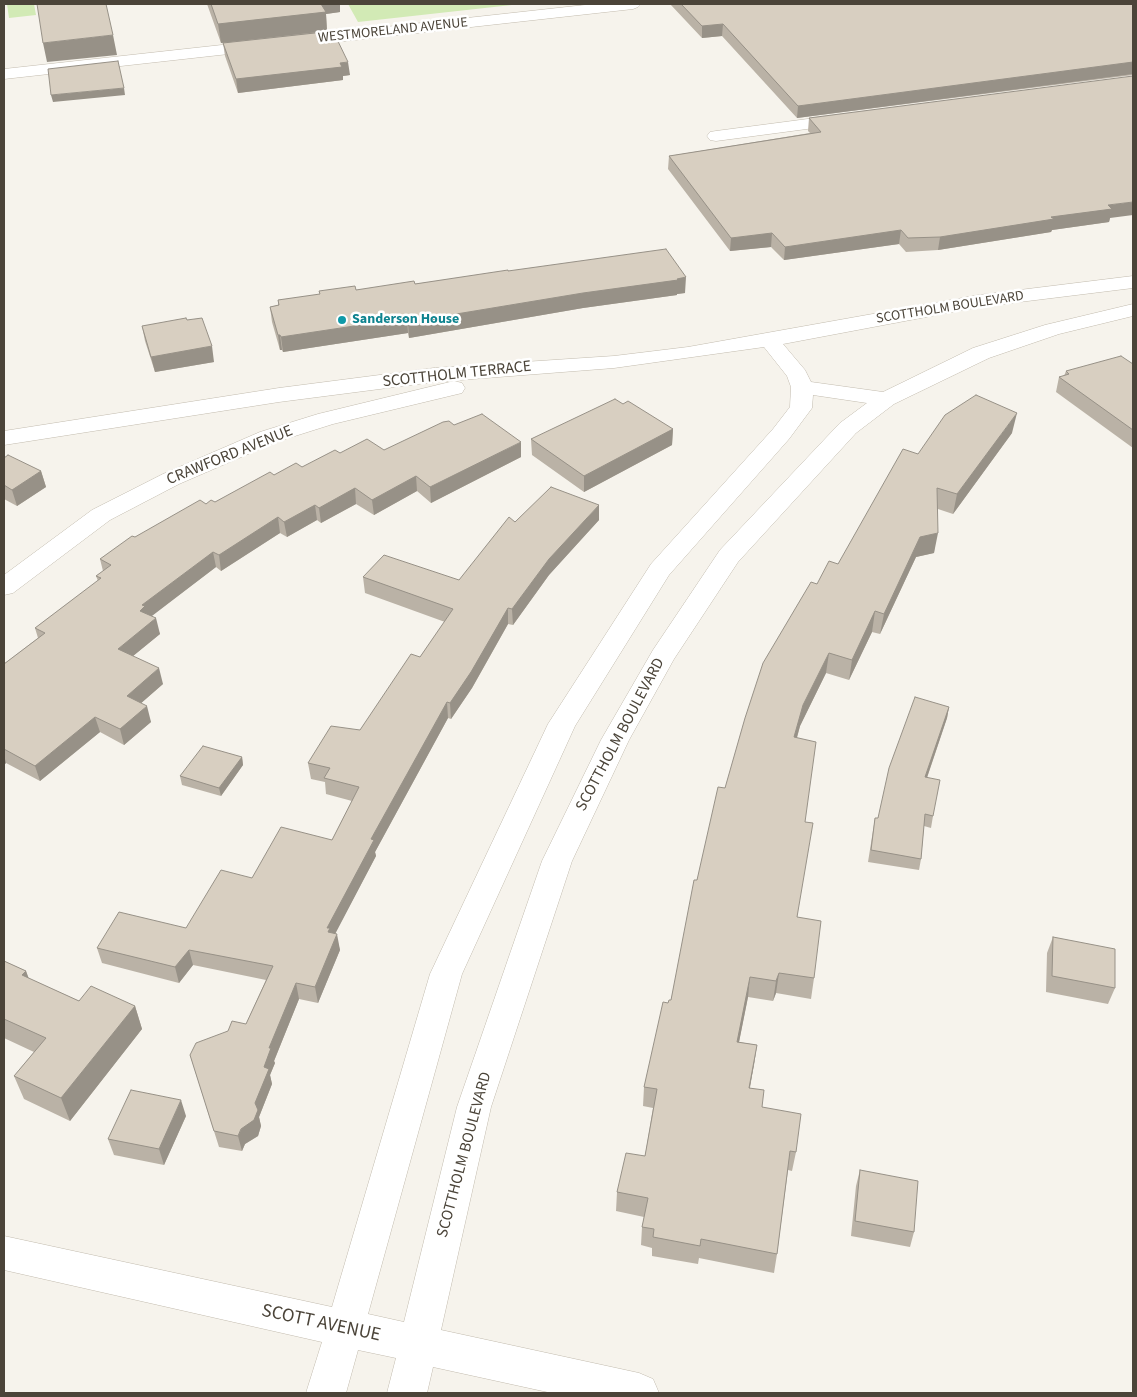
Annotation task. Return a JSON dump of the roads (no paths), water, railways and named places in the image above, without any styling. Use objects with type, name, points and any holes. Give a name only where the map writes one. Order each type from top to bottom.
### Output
[{"type":"street","name":"WESTMORELAND AVENUE","points":[[4,74],[633,4]]},
{"type":"street","points":[[716,136],[862,117]]},
{"type":"street","name":"SCOTTHOLM BOULEVARD","points":[[769,340],[978,301],[1133,282]]},
{"type":"street","name":"SCOTTHOLM BOULEVARD","points":[[407,1393],[474,1107],[557,861],[614,740],[662,656],[729,556],[848,428],[886,399],[982,353],[1052,329],[1133,310]]},
{"type":"street","points":[[326,1393],[446,974],[562,724],[660,570],[781,434],[801,408],[802,387],[797,375],[769,340]]},
{"type":"street","name":"SCOTTHOLM TERRACE","points":[[4,438],[279,395],[434,375],[614,362],[769,340]]},
{"type":"street","name":"CRAWFORD AVENUE","points":[[4,587],[101,515],[171,479],[268,437],[326,419],[540,367]]},
{"type":"street","points":[[802,387],[886,399]]},
{"type":"street","name":"SCOTT AVENUE","points":[[4,1253],[639,1393]]},
{"type":"place","name":"Sanderson House","points":[[342,320]]}]
